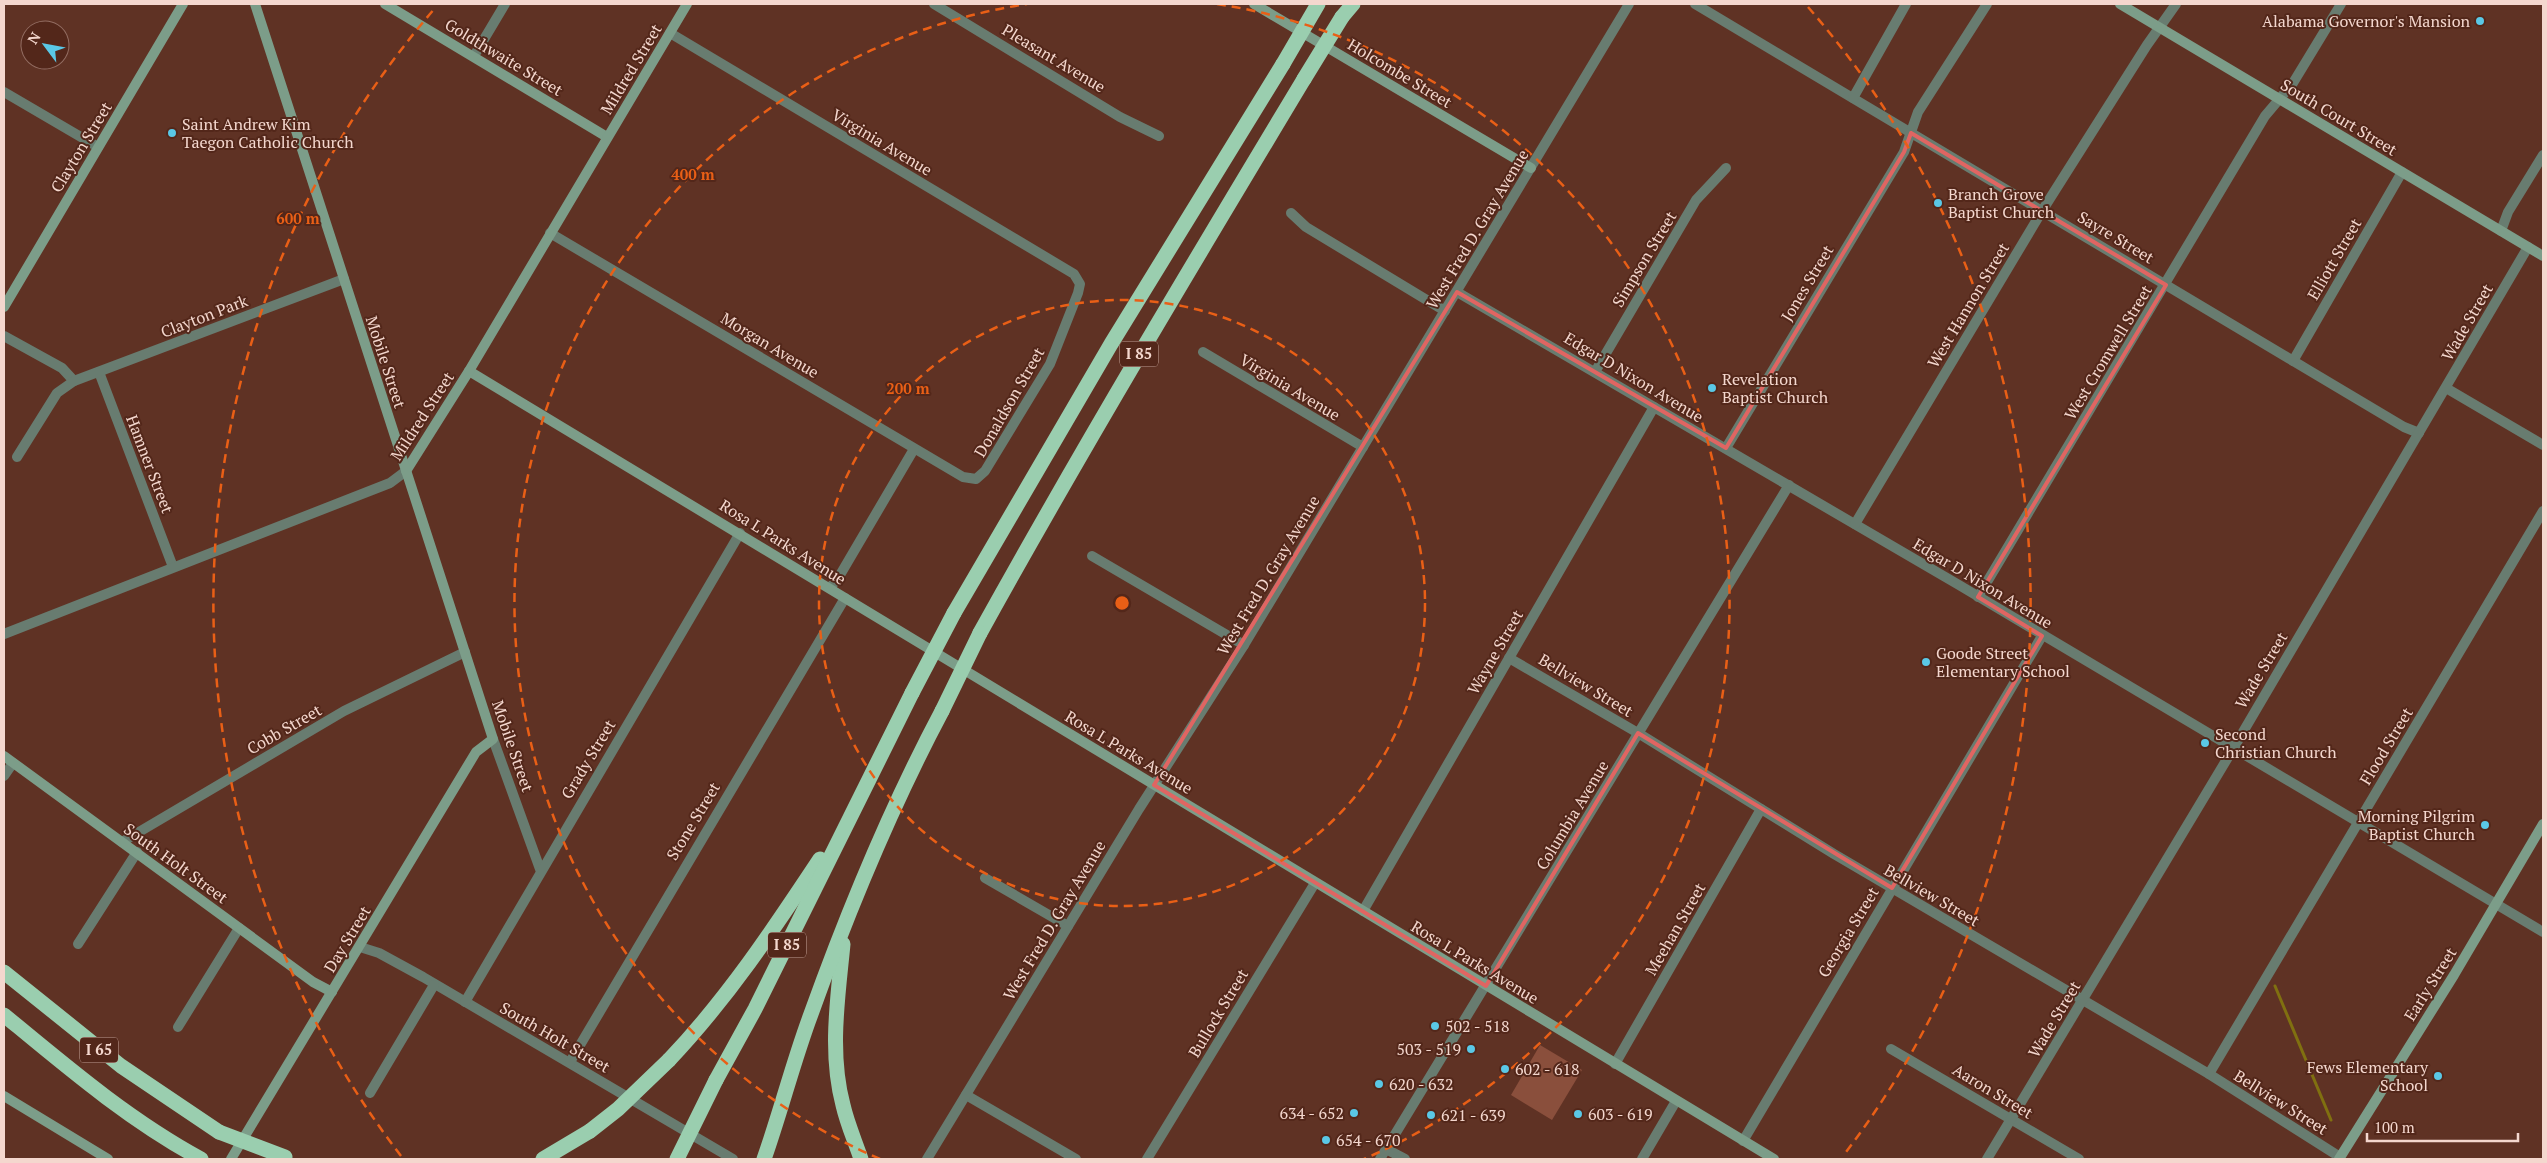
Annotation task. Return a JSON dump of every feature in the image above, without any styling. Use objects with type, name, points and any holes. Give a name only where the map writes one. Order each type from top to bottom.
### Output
[{"type":"highway","name":"I 85","points":[[677,1159],[716,1080],[755,1009],[854,808],[954,613],[1106,352],[1318,4]]},
{"type":"highway","name":"I 85","points":[[764,1159],[810,1016],[845,925],[908,778],[980,633],[1054,498],[1128,371],[1348,8]]},
{"type":"highway","points":[[543,1159],[590,1131],[618,1109],[669,1060],[702,1024],[746,968],[854,808]]},
{"type":"highway","points":[[845,925],[835,1024],[836,1059],[842,1104],[861,1159]]},
{"type":"highway","name":"I 65","points":[[4,972],[91,1044],[200,1121],[262,1159]]},
{"type":"highway","name":"I 65","points":[[4,1015],[77,1076],[134,1118],[201,1159]]},
{"type":"highway","points":[[219,1132],[287,1158]]},
{"type":"street","name":"Clayton Street","points":[[4,306],[183,4]]},
{"type":"street","name":"Mobile Street","points":[[255,4],[493,739],[540,869]]},
{"type":"street","name":"Goldthwaite Street","points":[[385,4],[607,137]]},
{"type":"street","points":[[474,56],[505,4]]},
{"type":"street","name":"Mildred Street","points":[[4,634],[390,483],[406,471],[469,371],[687,4]]},
{"type":"street","name":"Pleasant Avenue","points":[[934,4],[1120,117],[1159,136]]},
{"type":"street","name":"Holcombe Street","points":[[1254,4],[1531,168]]},
{"type":"street","name":"West Fred D. Gray Avenue","points":[[927,1159],[1154,785],[1244,645],[1628,4]]},
{"type":"street","name":"Sayre Street","points":[[1695,4],[2404,427],[2419,433]]},
{"type":"street","points":[[1854,98],[1906,4]]},
{"type":"street","name":"Jones Street","points":[[1726,448],[1904,152],[1918,112],[1987,4]]},
{"type":"street","name":"South Court Street","points":[[2120,4],[2543,256]]},
{"type":"street","name":"West Hannon Street","points":[[1855,524],[2042,211],[2176,4]]},
{"type":"street","name":"West Cromwell Street","points":[[1978,597],[2166,285],[2265,116],[2293,82],[2341,4]]},
{"type":"street","name":"Virginia Avenue","points":[[670,33],[1074,274],[1078,279]]},
{"type":"street","points":[[4,92],[98,147]]},
{"type":"street","points":[[2500,230],[2508,212],[2543,155]]},
{"type":"street","name":"Simpson Street","points":[[1594,372],[1696,200],[1726,168]]},
{"type":"street","name":"Elliott Street","points":[[2293,361],[2402,172]]},
{"type":"street","points":[[1291,213],[1306,227],[1445,311]]},
{"type":"street","name":"Morgan Avenue","points":[[550,233],[914,449],[963,477],[976,479]]},
{"type":"street","name":"Wade Street","points":[[1987,1159],[2233,749],[2528,247]]},
{"type":"street","name":"Clayton Park","points":[[74,380],[344,279]]},
{"type":"street","name":"Donaldson Street","points":[[976,479],[985,471],[1050,364],[1078,293],[1078,279]]},
{"type":"street","name":"Edgar D Nixon Avenue","points":[[1457,292],[1789,485],[2233,749],[2359,821],[2543,932]]},
{"type":"street","points":[[4,336],[62,368],[74,380],[57,393],[17,457]]},
{"type":"street","name":"Virginia Avenue","points":[[1203,352],[1364,446]]},
{"type":"street","name":"Rosa L Parks Avenue","points":[[469,371],[740,533],[1676,1102],[1774,1159]]},
{"type":"street","name":"Hamner Street","points":[[99,372],[173,567]]},
{"type":"street","points":[[2446,388],[2543,446]]},
{"type":"street","name":"Wayne Street","points":[[1363,911],[1654,407]]},
{"type":"street","points":[[830,588],[840,575],[914,449]]},
{"type":"street","name":"Columbia Avenue","points":[[1380,1159],[1789,485]]},
{"type":"street","name":"Flood Street","points":[[2209,1074],[2543,511]]},
{"type":"street","name":"Grady Street","points":[[465,1002],[525,900],[540,869],[740,533]]},
{"type":"street","points":[[1092,556],[1244,645]]},
{"type":"street","name":"Stone Street","points":[[570,1062],[845,598]]},
{"type":"street","name":"Georgia Street","points":[[1743,1141],[2042,636]]},
{"type":"street","name":"Cobb Street","points":[[122,842],[344,711],[465,652]]},
{"type":"street","name":"Bellview Street","points":[[1509,658],[1892,888],[2209,1074],[2340,1158]]},
{"type":"street","name":"Day Street","points":[[231,1159],[476,752],[493,739]]},
{"type":"street","name":"South Holt Street","points":[[4,756],[313,982],[332,992]]},
{"type":"street","points":[[4,776],[13,763]]},
{"type":"street","name":"Meehan Street","points":[[1615,1064],[1761,810]]},
{"type":"street","name":"Early Street","points":[[2340,1158],[2543,824]]},
{"type":"street","points":[[78,944],[137,852]]},
{"type":"street","points":[[985,878],[1068,926]]},
{"type":"street","name":"Bullock Street","points":[[1148,1159],[1315,883]]},
{"type":"street","points":[[178,1027],[239,928]]},
{"type":"street","name":"South Holt Street","points":[[360,947],[379,953],[570,1062],[733,1159]]},
{"type":"street","points":[[370,1093],[434,985]]},
{"type":"street","name":"Aaron Street","points":[[1891,1049],[2078,1159]]},
{"type":"street","points":[[966,1095],[1076,1159]]},
{"type":"street","points":[[4,1096],[108,1159]]},
{"type":"street","points":[[1642,1159],[1676,1102]]},
{"type":"street","points":[[1386,1149],[1405,1159]]},
{"type":"highlighted area","points":[[1911,133],[2166,285],[1978,597],[2042,636],[1892,888],[1638,733],[1486,986],[1154,785],[1457,292],[1726,448],[1904,152]]},
{"type":"shaded area","points":[[1540,1045],[1582,1070],[1552,1120],[1511,1095]]},
{"type":"waterway","points":[[2275,986],[2331,1120]]},
{"type":"place","name":"Alabama Governor's Mansion","points":[[2480,21]]},
{"type":"place","name":"Saint Andrew Kim Taegon Catholic Church","points":[[172,133]]},
{"type":"place","name":"Branch Grove Baptist Church","points":[[1938,203]]},
{"type":"place","name":"Revelation Baptist Church","points":[[1712,388]]},
{"type":"place","name":"Goode Street Elementary School","points":[[1926,662]]},
{"type":"place","name":"Second Christian Church","points":[[2205,743]]},
{"type":"place","name":"Morning Pilgrim Baptist Church","points":[[2485,825]]},
{"type":"place","name":"502 - 518","points":[[1435,1026]]},
{"type":"place","name":"503 - 519","points":[[1471,1049]]},
{"type":"place","name":"602 - 618","points":[[1505,1069]]},
{"type":"place","name":"Fews Elementary School","points":[[2438,1076]]},
{"type":"place","name":"620 - 632","points":[[1379,1084]]},
{"type":"place","name":"634 - 652","points":[[1354,1113]]},
{"type":"place","name":"603 - 619","points":[[1578,1114]]},
{"type":"place","name":"621 - 639","points":[[1431,1115]]},
{"type":"place","name":"654 - 670","points":[[1326,1140]]}]
